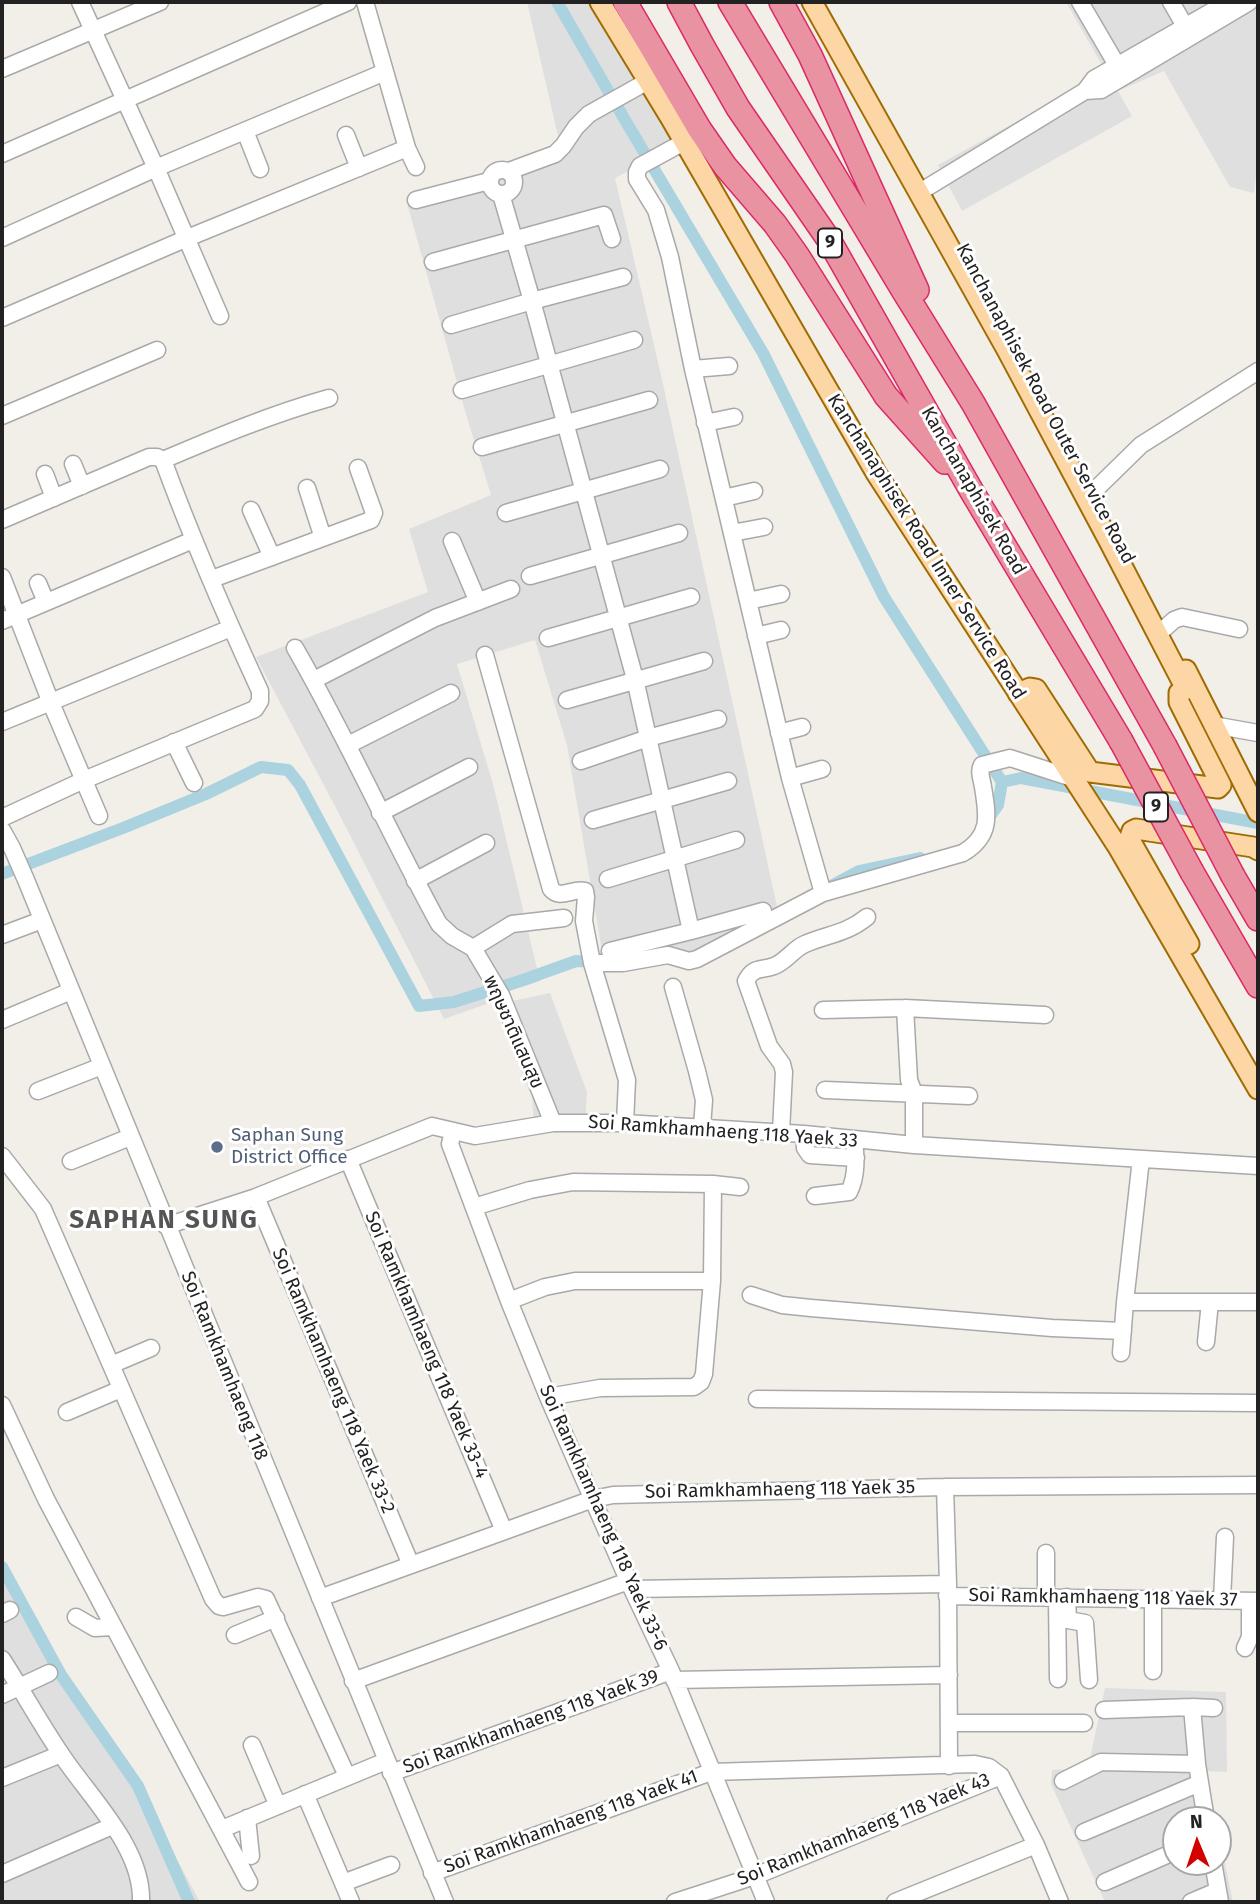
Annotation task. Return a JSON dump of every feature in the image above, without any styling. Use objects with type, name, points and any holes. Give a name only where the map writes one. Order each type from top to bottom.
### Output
[{"type":"highway","points":[[625,2],[700,130],[725,166],[775,224],[797,255],[886,396],[971,489]]},
{"type":"highway","name":"Kanchanaphisek Road","points":[[680,2],[738,108],[828,240],[971,489],[1121,741],[1258,986]]},
{"type":"highway","name":"9","points":[[730,2],[973,403],[1165,746],[1258,919]]},
{"type":"highway","points":[[781,2],[810,55],[915,285],[973,403]]},
{"type":"main road","name":"Kanchanaphisek Road Inner Service Road","points":[[600,2],[641,85],[684,142],[876,473],[1118,847],[1258,1089]]},
{"type":"main road","points":[[812,2],[1007,351],[1256,818]]},
{"type":"main road","name":"Kanchanaphisek Road Outer Service Road","points":[[823,2],[928,187],[1094,491],[1165,628],[1256,818]]},
{"type":"main road","points":[[1018,693],[1030,688],[1036,690],[1090,772],[1218,788],[1221,785],[1179,702],[1179,693],[1186,689]]},
{"type":"main road","points":[[1258,850],[1253,847],[1136,829],[1130,837],[1258,1065]]},
{"type":"street","points":[[80,2],[220,316]]},
{"type":"street","points":[[2,69],[160,2]]},
{"type":"street","points":[[2,154],[348,2]]},
{"type":"street","points":[[365,2],[407,148],[416,167]]},
{"type":"street","points":[[1080,2],[1120,71]]},
{"type":"street","points":[[1171,2],[1188,30]]},
{"type":"street","points":[[928,187],[1084,91],[1094,79],[1120,71],[1228,2]]},
{"type":"street","points":[[1188,30],[1249,2]]},
{"type":"street","points":[[2,238],[156,168],[385,72]]},
{"type":"street","points":[[416,200],[489,181],[496,171],[509,171],[555,154],[564,146],[576,127],[593,112],[641,85]]},
{"type":"street","points":[[245,131],[260,169]]},
{"type":"street","points":[[346,135],[359,168]]},
{"type":"street","points":[[684,142],[640,166],[636,172],[637,179],[656,210],[670,257],[705,423],[779,733],[823,893]]},
{"type":"street","points":[[2,318],[407,148]]},
{"type":"street","points":[[489,181],[494,191],[501,194],[509,192],[514,186],[514,178],[509,171]]},
{"type":"street","points":[[501,194],[635,680],[691,931]]},
{"type":"street","points":[[433,262],[604,215],[612,239]]},
{"type":"street","points":[[451,325],[623,277]]},
{"type":"street","points":[[462,390],[634,340]]},
{"type":"street","points":[[2,415],[157,350]]},
{"type":"street","points":[[693,369],[729,366]]},
{"type":"street","points":[[1094,491],[1141,445],[1258,371]]},
{"type":"street","points":[[163,460],[295,407],[329,398]]},
{"type":"street","points":[[482,447],[649,400]]},
{"type":"street","points":[[705,423],[734,417]]},
{"type":"street","points":[[2,520],[149,457],[163,460],[193,540],[260,691],[260,701],[255,709],[84,780],[2,818]]},
{"type":"street","points":[[73,464],[82,486]]},
{"type":"street","points":[[212,579],[371,520],[374,513],[358,468]]},
{"type":"street","points":[[506,513],[660,469]]},
{"type":"street","points":[[45,474],[54,498]]},
{"type":"street","points":[[307,488],[323,538]]},
{"type":"street","points":[[724,498],[754,491]]},
{"type":"street","points":[[251,510],[272,557]]},
{"type":"street","points":[[733,533],[764,527]]},
{"type":"street","points":[[530,576],[679,533]]},
{"type":"street","points":[[9,618],[193,540]]},
{"type":"street","points":[[452,541],[478,602]]},
{"type":"street","points":[[2,577],[9,618],[51,703],[99,816]]},
{"type":"street","points":[[38,583],[46,602]]},
{"type":"street","points":[[314,680],[435,618],[511,589]]},
{"type":"street","points":[[748,601],[781,594]]},
{"type":"street","points":[[548,638],[691,597]]},
{"type":"street","points":[[1165,628],[1182,617],[1240,629]]},
{"type":"street","points":[[2,722],[231,628]]},
{"type":"street","points":[[756,636],[781,630]]},
{"type":"street","name":"พฤษชาติแสนสุข","points":[[295,648],[348,745],[380,813],[439,924],[472,948],[497,989],[553,1123]]},
{"type":"street","points":[[485,655],[551,889],[560,895],[585,891],[584,921],[592,963],[627,1080],[625,1123]]},
{"type":"street","points":[[567,700],[704,661]]},
{"type":"street","points":[[348,745],[450,693]]},
{"type":"street","points":[[581,761],[648,738],[718,719]]},
{"type":"street","points":[[1213,725],[1258,733]]},
{"type":"street","points":[[779,733],[802,727]]},
{"type":"street","points":[[174,743],[194,783]]},
{"type":"street","points":[[592,963],[622,963],[668,955],[689,961],[697,960],[823,893],[963,853],[979,841],[985,828],[984,789],[979,770],[982,765],[1010,758],[1073,779]]},
{"type":"street","points":[[380,813],[469,767]]},
{"type":"street","points":[[790,778],[822,769]]},
{"type":"street","points":[[593,820],[728,781]]},
{"type":"street","name":"Soi Ramkhamhaeng 118","points":[[2,830],[19,863],[445,1902]]},
{"type":"street","points":[[608,879],[736,841]]},
{"type":"street","points":[[415,881],[486,843]]},
{"type":"street","points":[[610,951],[763,911]]},
{"type":"street","points":[[781,1132],[784,1072],[782,1064],[769,1046],[747,988],[748,977],[757,969],[774,966],[788,958],[805,944],[833,936],[857,925],[867,917]]},
{"type":"street","points":[[472,948],[512,924],[564,918]]},
{"type":"street","points":[[2,935],[42,920]]},
{"type":"street","points":[[674,987],[704,1100],[702,1127]]},
{"type":"street","points":[[2,1020],[71,991]]},
{"type":"street","points":[[823,1010],[905,1008],[1045,1015]]},
{"type":"street","points":[[905,1008],[910,1089],[909,1145]]},
{"type":"street","points":[[38,1091],[102,1066]]},
{"type":"street","points":[[825,1090],[910,1089],[969,1096]]},
{"type":"street","name":"Soi Ramkhamhaeng 118 Yaek 33","points":[[166,1226],[256,1197],[432,1126],[475,1136],[553,1123],[625,1123],[781,1132],[909,1145],[1258,1166]]},
{"type":"street","name":"Soi Ramkhamhaeng 118 Yaek 33-6","points":[[453,1131],[450,1144],[509,1301],[548,1397],[673,1675],[766,1902]]},
{"type":"street","points":[[804,1134],[810,1155],[856,1158]]},
{"type":"street","points":[[71,1161],[130,1137]]},
{"type":"street","points":[[815,1196],[849,1192],[853,1184],[856,1158],[854,1140]]},
{"type":"street","points":[[2,1156],[43,1209],[216,1604],[223,1607],[258,1597],[270,1604],[347,1776]]},
{"type":"street","points":[[1121,1353],[1141,1159]]},
{"type":"street","name":"Soi Ramkhamhaeng 118 Yaek 33-4","points":[[348,1160],[505,1531]]},
{"type":"street","points":[[474,1208],[530,1190],[573,1182],[740,1186]]},
{"type":"street","points":[[548,1397],[600,1388],[694,1387],[701,1382],[704,1374],[712,1282],[713,1184]]},
{"type":"street","name":"Soi Ramkhamhaeng 118 Yaek 33-2","points":[[256,1197],[411,1565]]},
{"type":"street","points":[[509,1301],[545,1287],[575,1281],[712,1282]]},
{"type":"street","points":[[751,1295],[782,1305],[811,1308],[1052,1328],[1123,1331]]},
{"type":"street","points":[[1125,1302],[1258,1302]]},
{"type":"street","points":[[1206,1342],[1210,1302]]},
{"type":"street","points":[[111,1365],[151,1348]]},
{"type":"street","points":[[67,1412],[121,1389]]},
{"type":"street","points":[[757,1399],[1258,1404]]},
{"type":"street","points":[[2,1405],[46,1500],[249,1882]]},
{"type":"street","name":"Soi Ramkhamhaeng 118 Yaek 35","points":[[320,1598],[593,1499],[632,1493],[1258,1485]]},
{"type":"street","points":[[945,1487],[949,1766]]},
{"type":"street","points":[[1222,1600],[1226,1537]]},
{"type":"street","points":[[1046,1553],[1057,1597],[1068,1620],[1085,1623],[1089,1680]]},
{"type":"street","name":"Soi Ramkhamhaeng 118 Yaek 37","points":[[353,1681],[620,1584],[948,1590],[1057,1597],[1254,1601]]},
{"type":"street","points":[[1057,1597],[1058,1679]]},
{"type":"street","points":[[1153,1599],[1153,1671]]},
{"type":"street","points":[[1245,1648],[1250,1637],[1254,1601]]},
{"type":"street","points":[[76,1617],[95,1628],[113,1627]]},
{"type":"street","points":[[235,1635],[276,1618]]},
{"type":"street","points":[[2,1659],[61,1754],[131,1854],[141,1891],[141,1902]]},
{"type":"street","points":[[2,1695],[50,1673]]},
{"type":"street","name":"Soi Ramkhamhaeng 118 Yaek 39","points":[[222,1829],[347,1776],[388,1767],[673,1675],[949,1675]]},
{"type":"street","points":[[1192,1707],[1204,1806]]},
{"type":"street","points":[[1104,1710],[1214,1708]]},
{"type":"street","points":[[949,1723],[1084,1723]]},
{"type":"street","points":[[252,1745],[278,1806]]},
{"type":"street","points":[[2,1778],[61,1754]]},
{"type":"street","points":[[1063,1781],[1101,1762],[1197,1764]]},
{"type":"street","name":"Soi Ramkhamhaeng 118 Yaek 41","points":[[432,1872],[711,1772],[975,1764],[989,1767],[1001,1776]]},
{"type":"street","name":"Soi Ramkhamhaeng 118 Yaek 43","points":[[675,1902],[755,1876],[1001,1776],[1036,1845],[1060,1902]]},
{"type":"street","points":[[1083,1832],[1200,1783]]},
{"type":"street","points":[[305,1794],[351,1902]]},
{"type":"street","points":[[247,1818],[251,1856]]},
{"type":"street","points":[[2,1874],[112,1826]]},
{"type":"street","points":[[895,1902],[1036,1845]]},
{"type":"street","points":[[1105,1882],[1162,1857]]},
{"type":"street","points":[[343,1883],[391,1866]]},
{"type":"street","points":[[1191,1902],[1219,1896],[1215,1876]]},
{"type":"shaded area","points":[[527,2],[588,2],[637,79],[675,147],[615,178],[661,375],[778,911],[688,958],[604,963],[567,745],[535,640],[457,664],[493,784],[540,981],[507,992],[512,1001],[550,993],[587,1092],[585,1123],[534,1126],[532,1095],[495,1001],[444,1019],[256,657],[428,592],[409,529],[491,495],[407,203],[561,149]]},
{"type":"shaded area","points":[[1066,2],[1258,2],[1258,157],[1254,193],[1230,187],[1164,71],[1118,91],[1132,116],[962,211],[938,165],[1106,72]]},
{"type":"shaded area","points":[[2,1564],[46,1651],[141,1793],[200,1902],[2,1902]]},
{"type":"shaded area","points":[[1105,1688],[1226,1692],[1227,1772],[1206,1771],[1213,1806],[1162,1806],[1162,1876],[1228,1876],[1233,1902],[1105,1902],[1051,1784],[1052,1770],[1088,1768]]},
{"type":"waterway","points":[[557,2],[763,353],[884,597],[1002,782]]},
{"type":"waterway","points":[[2,874],[206,794],[261,767],[288,770],[300,785],[419,1006],[454,1002],[576,961],[599,962]]},
{"type":"waterway","points":[[985,823],[998,805],[1002,782],[1021,778],[1258,823]]},
{"type":"waterway","points":[[831,886],[859,871],[920,858]]},
{"type":"waterway","points":[[2,1567],[61,1675],[138,1786],[189,1902]]},
{"type":"place","name":"Saphan Sung District Office","points":[[217,1147]]},
{"type":"district","name":"SAPHAN SUNG","points":[[164,1221]]}]
